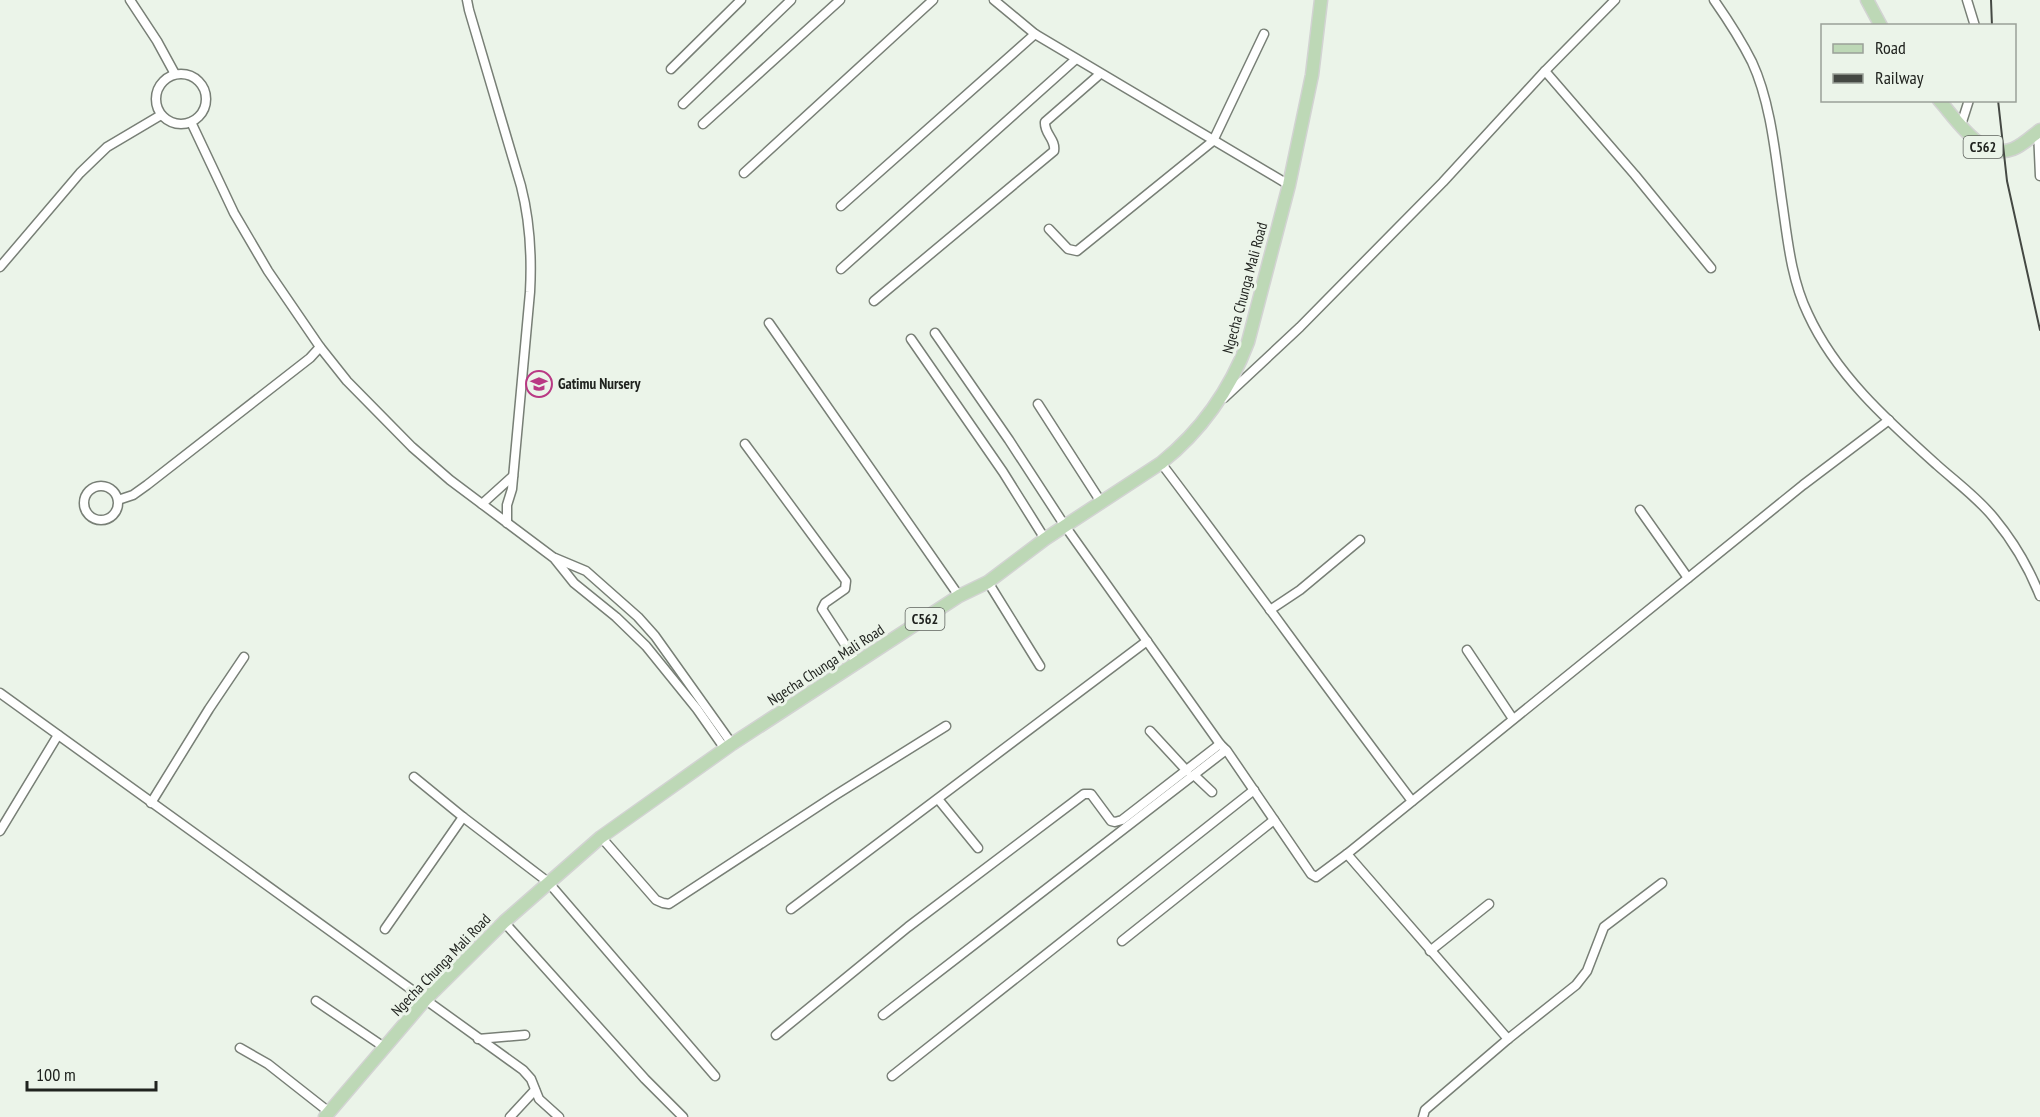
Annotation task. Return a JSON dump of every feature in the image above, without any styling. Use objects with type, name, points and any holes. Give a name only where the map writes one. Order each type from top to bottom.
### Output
[{"type":"main road","name":"Ngecha Chunga Mali Road","points":[[327,1115],[425,1000],[504,922],[602,837],[729,747],[959,596],[988,582],[1045,539],[1161,463],[1201,425],[1217,405],[1239,365],[1248,342],[1288,185],[1312,75],[1321,0]]},
{"type":"main road","points":[[1867,0],[1880,24]]},
{"type":"main road","name":"C562","points":[[1941,102],[1978,143],[1996,152],[2012,150],[2039,130]]},
{"type":"street","points":[[130,0],[175,74]]},
{"type":"street","points":[[467,0],[521,186],[530,238],[531,274],[507,523]]},
{"type":"street","points":[[671,69],[741,0]]},
{"type":"street","points":[[683,104],[791,0]]},
{"type":"street","points":[[703,124],[840,0]]},
{"type":"street","points":[[744,173],[933,0]]},
{"type":"street","points":[[994,0],[1035,34],[1288,185]]},
{"type":"street","points":[[1217,405],[1300,327],[1443,182],[1545,71],[1615,0]]},
{"type":"street","points":[[1714,0],[1732,25],[1753,63],[1765,101],[1776,156],[1791,262],[1808,314],[1856,387],[1993,517],[2016,549],[2040,596]]},
{"type":"street","points":[[1967,0],[1974,24]]},
{"type":"street","points":[[840,206],[1035,34]]},
{"type":"street","points":[[1049,229],[1068,249],[1077,251],[1213,141],[1264,34]]},
{"type":"street","points":[[841,269],[1076,59]]},
{"type":"street","points":[[1545,71],[1635,175],[1711,268]]},
{"type":"street","points":[[183,73],[199,80],[207,95],[204,111],[191,122],[175,124],[161,115],[157,107],[157,91],[167,78],[183,73]]},
{"type":"street","points":[[874,301],[1054,151],[1054,143],[1045,130],[1045,122],[1100,74]]},
{"type":"street","points":[[1961,124],[1968,102]]},
{"type":"street","points":[[0,267],[80,173],[107,147],[161,115]]},
{"type":"street","points":[[191,122],[234,213],[268,271],[320,347],[353,388],[412,447],[482,504],[554,558],[586,571],[638,617],[655,636],[729,747]]},
{"type":"street","points":[[2039,130],[2040,176]]},
{"type":"street","points":[[769,323],[959,596]]},
{"type":"street","points":[[936,333],[1065,526],[1312,875],[1319,876],[1794,492],[1889,420]]},
{"type":"street","points":[[911,339],[1003,472],[1045,539]]},
{"type":"street","points":[[118,500],[133,495],[147,485],[310,358],[320,347]]},
{"type":"street","points":[[1038,404],[1101,502]]},
{"type":"street","points":[[745,444],[846,581],[845,589],[825,603],[822,609],[857,663]]},
{"type":"street","points":[[1161,463],[1412,801]]},
{"type":"street","points":[[482,504],[513,476]]},
{"type":"street","points":[[101,485],[112,489],[118,500],[114,514],[104,520],[98,520],[88,514],[84,504],[84,498],[91,489],[101,485]]},
{"type":"street","points":[[1641,510],[1688,578]]},
{"type":"street","points":[[1270,610],[1300,590],[1360,540]]},
{"type":"street","points":[[554,558],[574,583],[616,617],[646,646],[729,747]]},
{"type":"street","points":[[988,582],[1040,666]]},
{"type":"street","points":[[791,909],[1147,641]]},
{"type":"street","points":[[1467,650],[1513,719]]},
{"type":"street","points":[[151,803],[244,657]]},
{"type":"street","points":[[0,693],[523,1070],[531,1079],[539,1099],[559,1117]]},
{"type":"street","points":[[602,837],[656,900],[669,904],[946,726]]},
{"type":"street","points":[[1150,731],[1190,773],[1212,792]]},
{"type":"street","points":[[0,831],[58,735]]},
{"type":"street","points":[[883,1015],[1223,747]]},
{"type":"street","points":[[776,1035],[909,927],[1084,794],[1091,794],[1111,821],[1115,822],[1131,814],[1190,773]]},
{"type":"street","points":[[414,777],[548,882],[715,1076]]},
{"type":"street","points":[[892,1076],[1254,790]]},
{"type":"street","points":[[938,798],[978,848]]},
{"type":"street","points":[[386,928],[463,817]]},
{"type":"street","points":[[1122,941],[1274,820]]},
{"type":"street","points":[[1347,854],[1508,1039]]},
{"type":"street","points":[[1423,1117],[1425,1110],[1575,985],[1587,971],[1604,927],[1662,882]]},
{"type":"street","points":[[1430,951],[1489,904]]},
{"type":"street","points":[[504,922],[645,1079],[683,1117]]},
{"type":"street","points":[[316,1001],[384,1047]]},
{"type":"street","points":[[478,1039],[525,1035]]},
{"type":"street","points":[[240,1048],[268,1064],[327,1115]]},
{"type":"street","points":[[510,1117],[535,1090]]},
{"type":"railway","points":[[1991,0],[1992,24]]},
{"type":"railway","points":[[1998,102],[2007,181],[2040,330]]},
{"type":"place","name":"Gatimu Nursery","points":[[539,384]]}]
